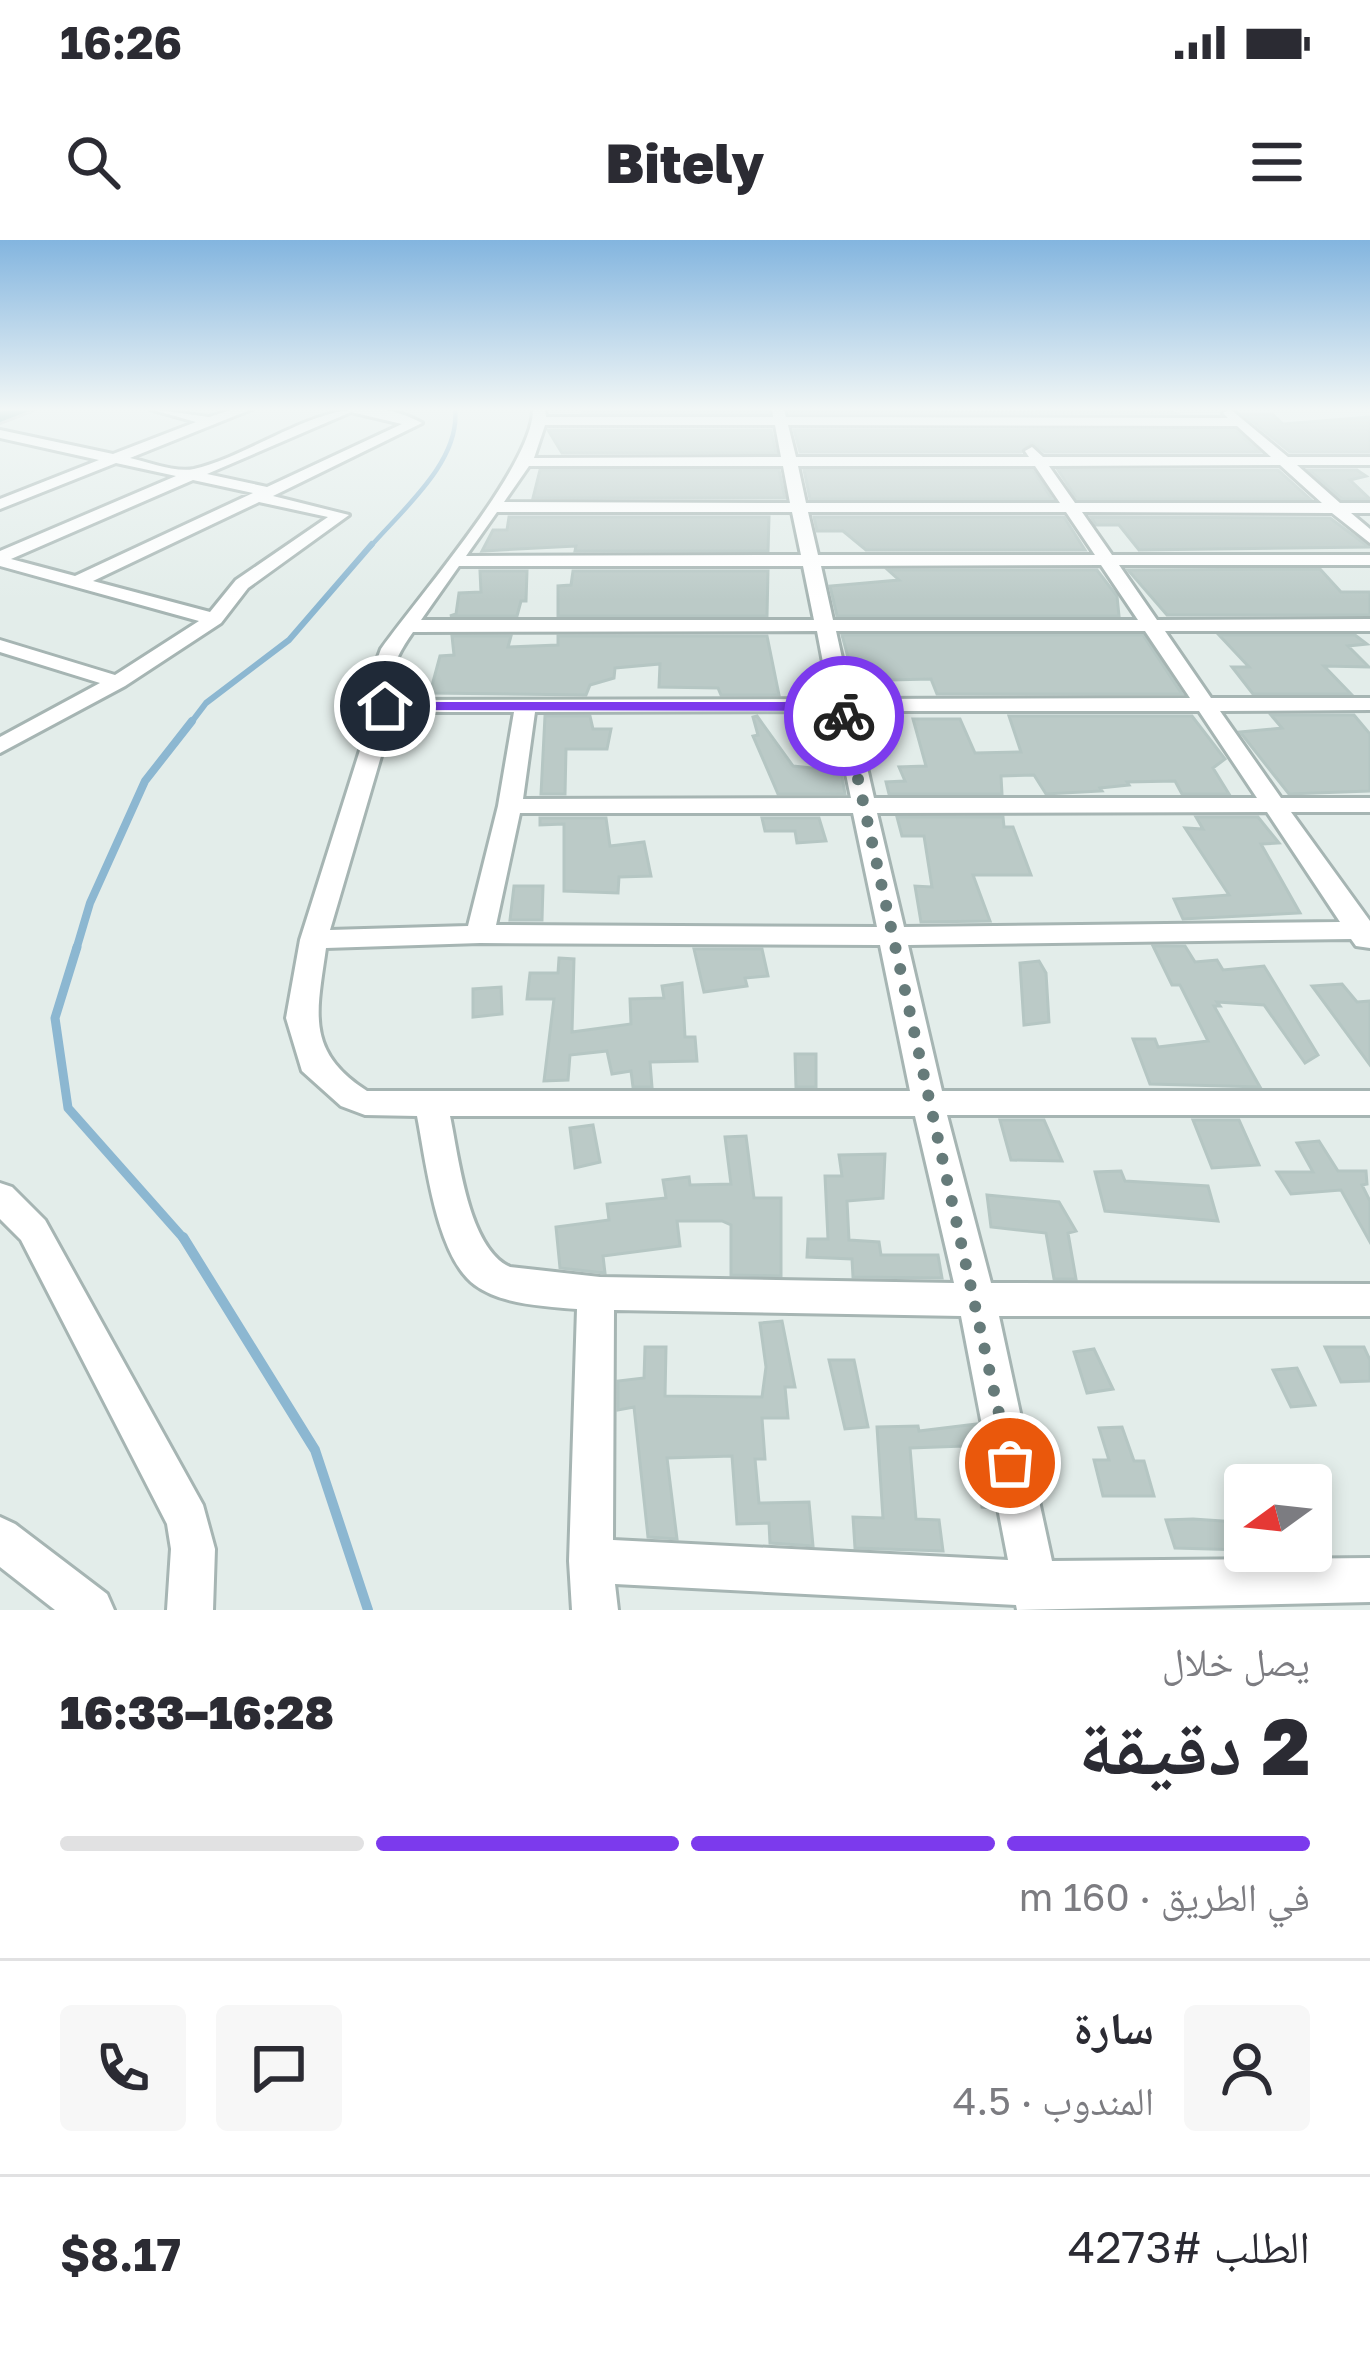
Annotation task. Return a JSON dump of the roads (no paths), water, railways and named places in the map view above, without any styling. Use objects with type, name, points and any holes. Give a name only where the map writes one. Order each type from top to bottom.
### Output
[{"type":"street","points":[[0,504],[80,473]]},
{"type":"street","points":[[0,746],[118,682],[214,619],[242,584],[341,515],[187,473]]},
{"type":"street","points":[[0,559],[202,473]]},
{"type":"street","points":[[74,583],[309,473]]},
{"type":"street","points":[[518,473],[391,649],[378,684],[385,706],[314,940],[301,1018],[313,1063],[352,1098],[365,1103],[430,1104],[1370,1103]]},
{"type":"street","points":[[794,473],[929,1106],[977,1302],[1037,1597]]},
{"type":"street","points":[[1047,473],[1366,935]]},
{"type":"street","points":[[1296,473],[1370,538]]},
{"type":"street","points":[[496,507],[1370,508]]},
{"type":"street","points":[[0,559],[214,619]]},
{"type":"street","points":[[454,561],[1370,560]]},
{"type":"street","points":[[410,626],[1370,625]]},
{"type":"street","points":[[0,646],[118,682]]},
{"type":"street","points":[[385,706],[1370,704]]},
{"type":"street","points":[[480,934],[510,806],[525,707]]},
{"type":"street","points":[[510,806],[1370,805]]},
{"type":"street","points":[[314,940],[480,934],[1366,935]]},
{"type":"street","points":[[430,1104],[466,1246],[487,1273],[511,1285],[596,1292],[977,1302],[1370,1300]]},
{"type":"street","points":[[0,1197],[33,1230],[188,1520],[193,1549],[190,1610]]},
{"type":"street","points":[[595,1610],[591,1561],[596,1292]]},
{"type":"street","points":[[0,1539],[92,1610]]},
{"type":"street","points":[[591,1561],[1037,1597],[1370,1580]]},
{"type":"waterway","points":[[370,547],[434,473]]},
{"type":"waterway","points":[[190,724],[206,703],[289,640],[372,544]]},
{"type":"waterway","points":[[76,950],[90,903],[145,781],[192,721]]},
{"type":"waterway","points":[[77,947],[55,1018],[68,1108],[185,1239]]},
{"type":"waterway","points":[[185,1239],[315,1450],[368,1610]]}]
